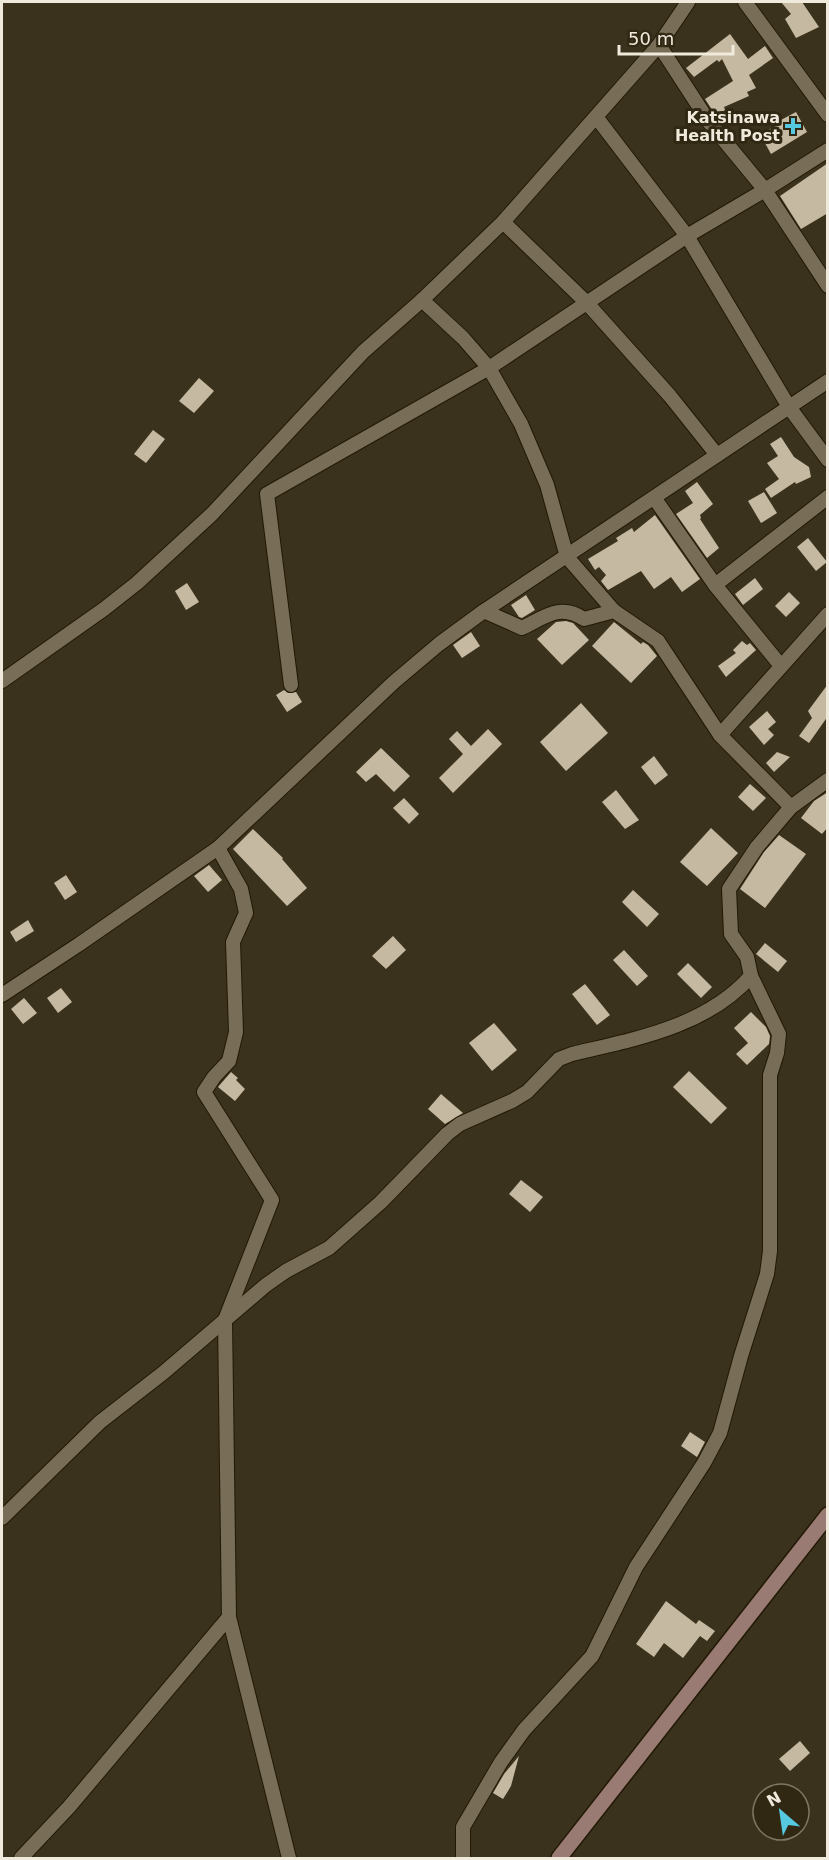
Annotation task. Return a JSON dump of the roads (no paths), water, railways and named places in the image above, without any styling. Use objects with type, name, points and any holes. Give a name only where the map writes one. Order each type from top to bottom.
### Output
[{"type":"street","points":[[2,681],[52,647],[137,583],[212,514],[363,352],[422,300],[503,222],[659,45],[688,2]]},
{"type":"street","points":[[745,2],[828,115]]},
{"type":"street","points":[[659,45],[709,122],[765,190],[828,286]]},
{"type":"street","points":[[597,118],[687,236],[789,407],[828,460]]},
{"type":"street","points":[[291,685],[267,494],[489,368],[687,236],[828,150]]},
{"type":"street","points":[[503,222],[586,302],[670,396],[717,455]]},
{"type":"street","points":[[422,300],[463,338],[489,368],[520,424],[546,485],[567,557],[614,611],[658,641],[720,735],[791,807]]},
{"type":"street","points":[[2,995],[218,848],[393,682],[439,644],[484,611],[655,499],[828,381]]},
{"type":"street","points":[[715,585],[828,497]]},
{"type":"street","points":[[655,499],[715,585],[781,666]]},
{"type":"street","points":[[484,611],[522,628],[559,611],[572,611],[584,619],[614,611]]},
{"type":"street","points":[[720,735],[828,614]]},
{"type":"street","points":[[463,1858],[463,1827],[501,1762],[524,1730],[591,1656],[636,1568],[704,1463],[720,1433],[767,1274],[770,1251],[770,1075],[777,1053],[778,1034],[751,976],[747,957],[731,934],[729,889],[757,847],[791,807],[828,780]]},
{"type":"street","points":[[218,848],[241,889],[246,913],[233,942],[236,1032],[229,1061],[204,1092],[272,1200],[225,1320],[229,1617],[289,1858]]},
{"type":"street","points":[[2,1518],[100,1422],[163,1373],[266,1285],[286,1271],[329,1248],[381,1202],[447,1134],[460,1124],[527,1092],[560,1059],[660,1032],[698,1016],[739,990],[751,976]]},
{"type":"street","points":[[560,1858],[828,1515]]},
{"type":"street","points":[[21,1858],[69,1807],[229,1617]]},
{"type":"place","name":"Katsinawa Health Post","points":[[793,126]]}]
